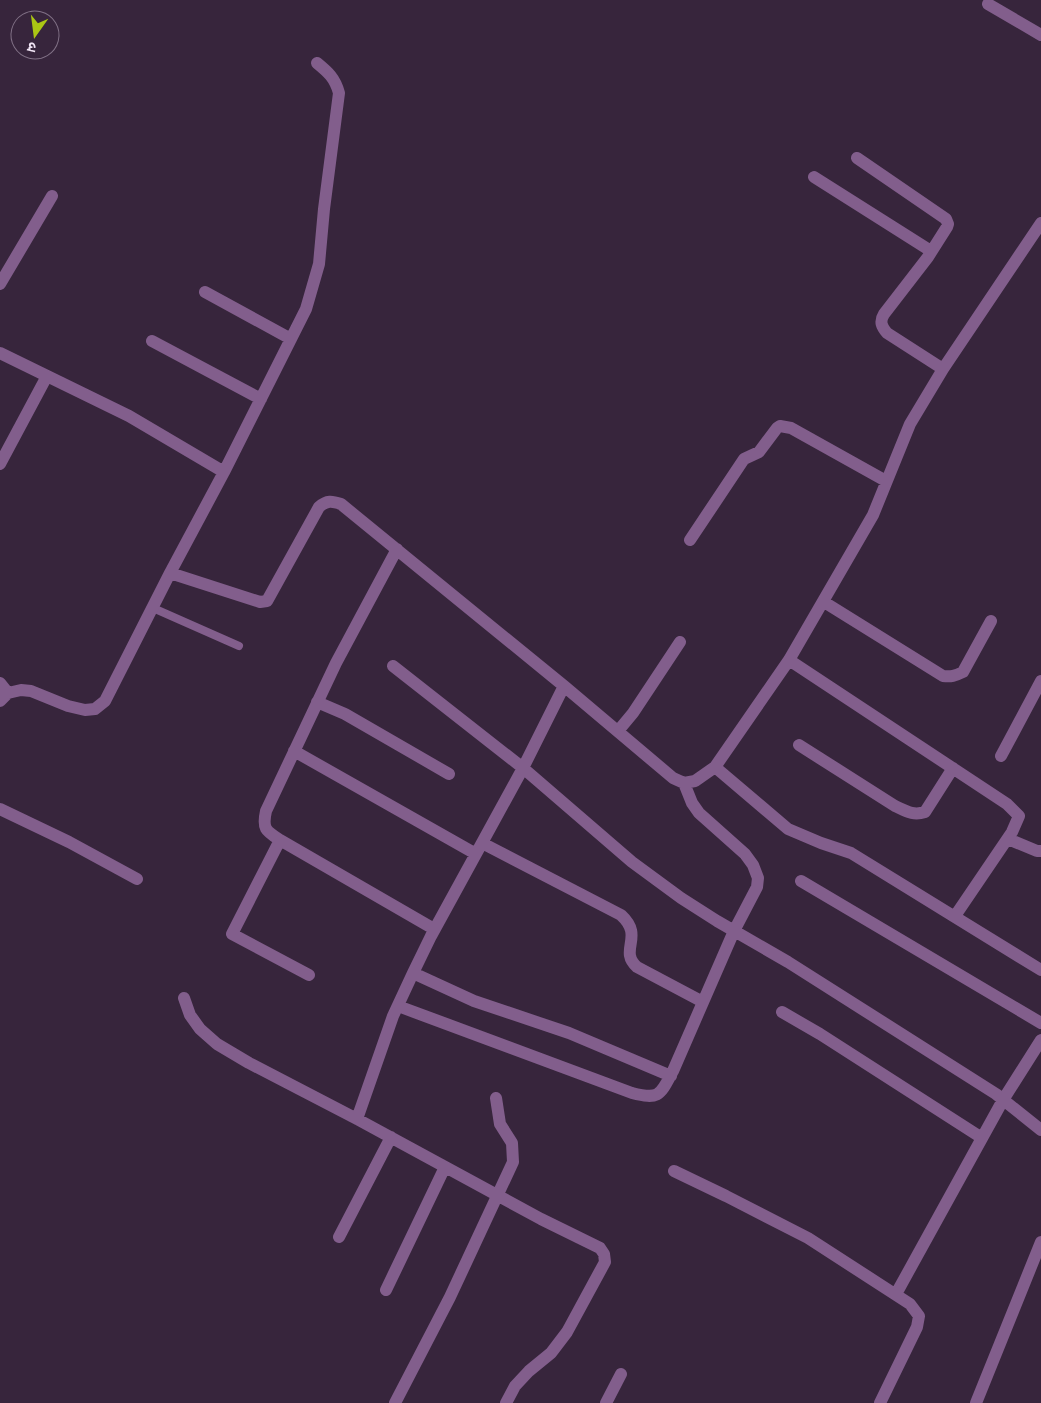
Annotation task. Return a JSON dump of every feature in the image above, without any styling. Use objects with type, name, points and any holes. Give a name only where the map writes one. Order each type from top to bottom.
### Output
[{"type":"street","points":[[988,4],[1041,35]]},
{"type":"street","points":[[0,682],[4,697],[21,690],[31,691],[68,706],[84,710],[95,710],[105,701],[224,472],[306,309],[317,275],[339,92],[336,82],[317,63]]},
{"type":"street","points":[[857,158],[946,219],[948,224],[931,251],[884,314],[881,321],[882,327],[887,333],[943,369]]},
{"type":"street","points":[[814,176],[931,251]]},
{"type":"street","points":[[0,283],[52,196]]},
{"type":"street","points":[[684,784],[694,781],[715,767],[789,660],[873,515],[910,424],[943,369],[1041,223]]},
{"type":"street","points":[[205,292],[291,339]]},
{"type":"street","points":[[152,341],[261,399]]},
{"type":"street","points":[[0,353],[129,416],[224,472]]},
{"type":"street","points":[[0,464],[48,376]]},
{"type":"street","points":[[690,540],[744,459],[759,452],[780,426],[790,428],[886,481]]},
{"type":"street","points":[[170,573],[260,602],[267,601],[319,507],[325,502],[332,501],[341,504],[564,686],[673,778],[684,784],[692,803],[699,813],[745,854],[753,865],[758,878],[757,887],[734,931],[671,1076],[663,1090],[656,1096],[648,1097],[632,1093],[398,1006]]},
{"type":"street","points":[[397,549],[336,663],[266,811],[263,823],[267,831],[280,840],[434,929]]},
{"type":"street","points":[[824,602],[943,676],[955,676],[963,672],[992,621]]},
{"type":"street","points":[[618,731],[680,642]]},
{"type":"street","points":[[789,660],[1007,804],[1019,816],[1008,839],[955,916]]},
{"type":"street","points":[[393,666],[523,768],[632,862],[681,898],[788,962],[1003,1100],[1041,1130]]},
{"type":"street","points":[[1001,756],[1041,681]]},
{"type":"street","points":[[357,1119],[398,1006],[434,929],[523,768],[564,686]]},
{"type":"street","points":[[317,702],[345,714],[449,774]]},
{"type":"street","points":[[799,745],[908,813],[917,814],[925,812],[953,768]]},
{"type":"street","points":[[294,751],[479,848],[621,915],[633,931],[629,954],[631,961],[637,967],[703,1002]]},
{"type":"street","points":[[715,767],[788,829],[802,836],[851,853],[1041,970]]},
{"type":"street","points":[[0,809],[69,842],[137,879]]},
{"type":"street","points":[[1008,839],[1041,851]]},
{"type":"street","points":[[280,840],[232,934],[309,975]]},
{"type":"street","points":[[801,881],[1041,1023]]},
{"type":"street","points":[[413,973],[474,1000],[569,1034],[671,1076]]},
{"type":"street","points":[[184,998],[190,1015],[200,1028],[217,1044],[249,1063],[391,1137],[541,1219],[600,1248],[604,1254],[605,1262],[567,1332],[551,1352],[515,1386],[506,1403]]},
{"type":"street","points":[[782,1012],[820,1034],[982,1138]]},
{"type":"street","points":[[896,1294],[1003,1100],[1041,1040]]},
{"type":"street","points":[[395,1403],[450,1297],[513,1162],[512,1143],[500,1124],[496,1110],[496,1098]]},
{"type":"street","points":[[339,1237],[391,1137]]},
{"type":"street","points":[[386,1290],[445,1167]]},
{"type":"street","points":[[674,1171],[808,1238],[910,1304],[919,1316],[917,1327],[880,1403]]},
{"type":"street","points":[[976,1403],[1041,1242]]},
{"type":"street","points":[[606,1403],[621,1374]]},
{"type":"lane","points":[[153,608],[239,646]]}]
